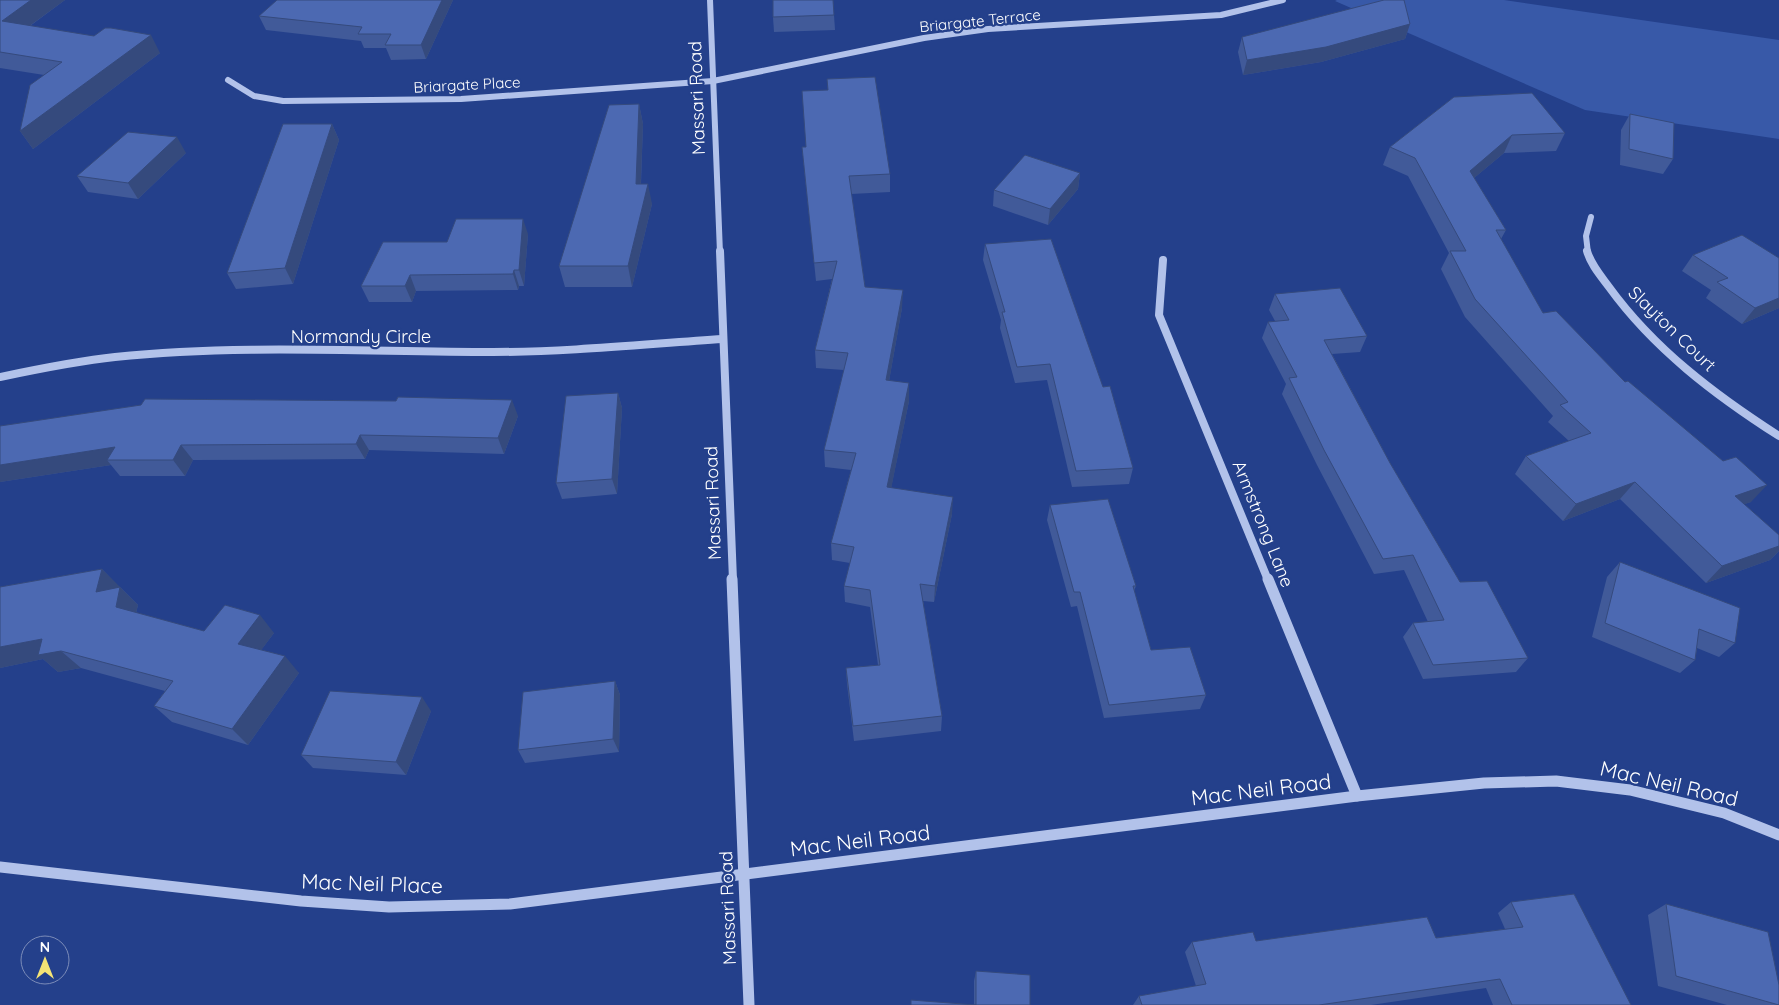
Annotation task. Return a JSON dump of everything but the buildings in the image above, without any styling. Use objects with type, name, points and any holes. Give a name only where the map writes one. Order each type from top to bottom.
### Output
[{"type":"street","name":"Massari Road","points":[[710,0],[749,1005]]},
{"type":"street","name":"Briargate Terrace","points":[[712,81],[924,38],[988,29],[1221,15],[1283,0]]},
{"type":"street","name":"Briargate Place","points":[[228,80],[254,96],[283,101],[461,98],[712,81]]},
{"type":"street","name":"Slayton Court","points":[[1591,218],[1584,235],[1588,256],[1612,292],[1645,329],[1676,358],[1731,403],[1779,436]]},
{"type":"street","name":"Armstrong Lane","points":[[1163,260],[1159,315],[1357,796]]},
{"type":"street","name":"Normandy Circle","points":[[0,377],[93,359],[178,350],[538,352],[723,339]]},
{"type":"street","name":"Mac Neil Road","points":[[743,875],[1357,796],[1484,783],[1556,781],[1630,790],[1724,813],[1779,835]]},
{"type":"street","name":"Mac Neil Place","points":[[0,867],[301,901],[389,907],[510,904],[743,875]]},
{"type":"shaded area","points":[[1504,0],[1779,40],[1779,139],[1585,110],[1335,1]]}]
